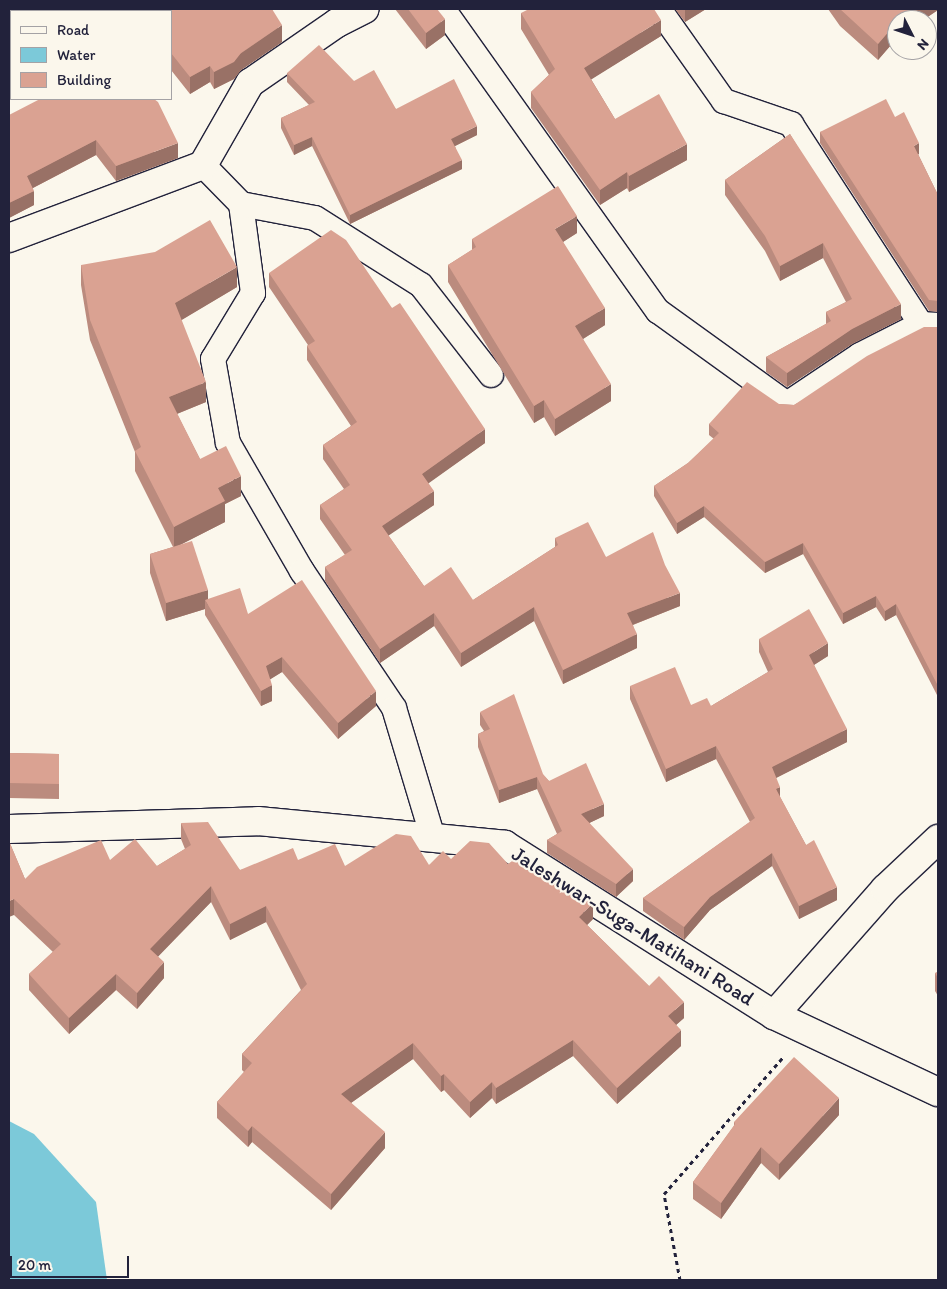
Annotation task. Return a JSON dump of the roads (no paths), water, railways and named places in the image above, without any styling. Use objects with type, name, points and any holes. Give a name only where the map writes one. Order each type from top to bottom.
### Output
[{"type":"main road","points":[[9,238],[203,165],[250,82],[337,24],[366,9]]},
{"type":"main road","name":"Jaleshwar-Suga-Matihani Road","points":[[9,829],[258,821],[505,845],[774,1014],[938,1092]]},
{"type":"main road","points":[[774,1014],[885,889],[938,839]]},
{"type":"lane","points":[[443,9],[658,311],[787,404],[860,355],[929,324],[791,124],[724,101],[659,9]]},
{"type":"lane","points":[[203,165],[241,204],[315,218],[422,284],[491,375]]},
{"type":"lane","points":[[241,204],[253,294],[213,359],[228,443],[302,571],[394,708],[433,838]]},
{"type":"water","points":[[9,1121],[34,1134],[96,1202],[107,1280],[9,1280]]}]
